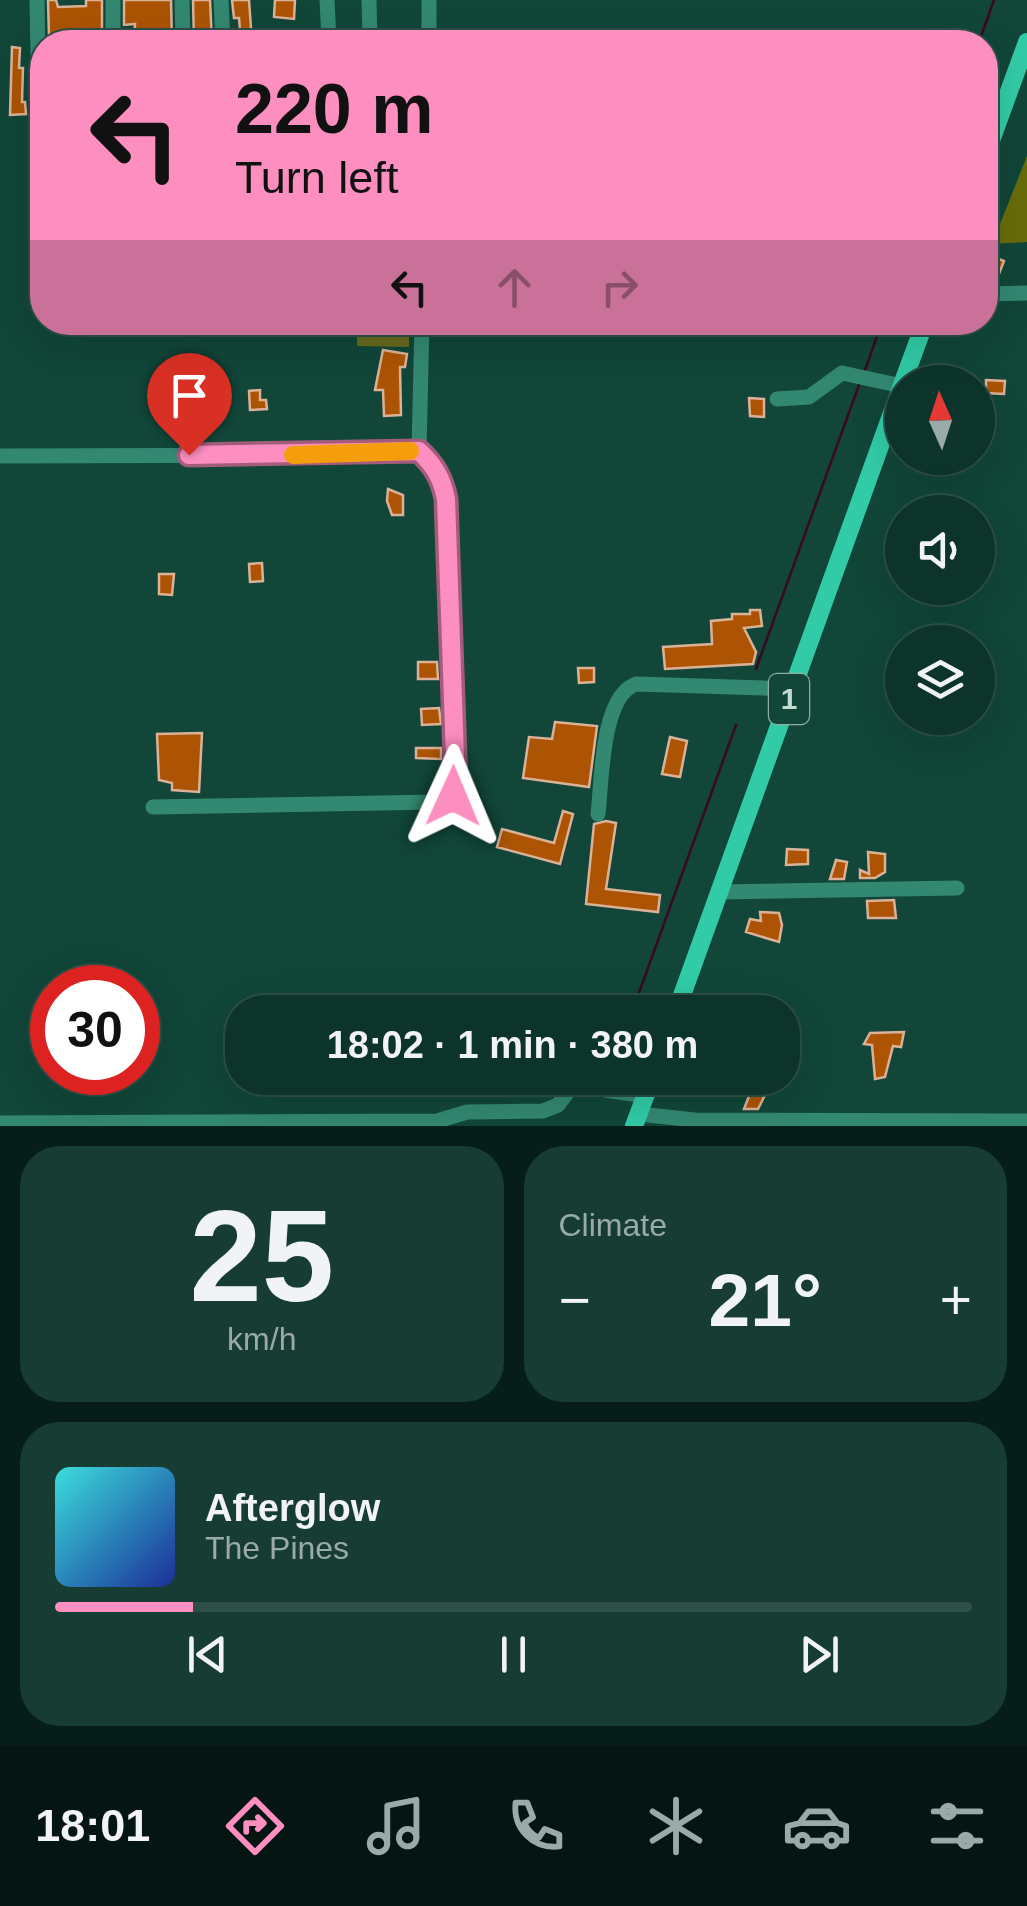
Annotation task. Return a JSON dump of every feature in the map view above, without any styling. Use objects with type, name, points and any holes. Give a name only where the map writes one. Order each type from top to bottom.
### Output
[{"type":"main road","points":[[998,122],[1027,42]]},
{"type":"main road","name":"1","points":[[910,365],[920,335]]},
{"type":"main road","name":"1","points":[[682,995],[885,434]]},
{"type":"street","points":[[37,0],[38,30]]},
{"type":"street","points":[[113,0],[114,30]]},
{"type":"street","points":[[182,0],[183,30]]},
{"type":"street","points":[[221,0],[222,30]]},
{"type":"street","points":[[327,0],[328,30]]},
{"type":"street","points":[[369,0],[370,30]]},
{"type":"street","points":[[429,0],[429,30]]},
{"type":"street","points":[[998,294],[1027,293]]},
{"type":"street","points":[[153,807],[436,802],[453,796],[456,786],[446,499],[440,475],[419,451],[422,335]]},
{"type":"street","points":[[778,399],[809,397],[834,376],[849,372],[885,380]]},
{"type":"street","points":[[0,456],[419,451]]},
{"type":"street","points":[[598,814],[606,737],[614,702],[627,687],[636,684],[793,690]]},
{"type":"street","points":[[720,892],[957,888]]},
{"type":"street","points":[[0,1123],[452,1122],[467,1112],[499,1119],[553,1108],[573,1085],[640,1112],[696,1120],[1027,1121]]},
{"type":"shaded area","points":[[1027,156],[1027,242],[998,244],[998,229]]},
{"type":"shaded area","points":[[357,335],[409,335],[409,347],[357,346]]},
{"type":"building","points":[[48,0],[56,0],[58,7],[86,6],[86,0],[102,0],[102,30],[49,30]]},
{"type":"building","points":[[124,0],[171,0],[172,30],[135,30],[135,24],[124,25]]},
{"type":"building","points":[[193,0],[210,0],[211,30],[194,30]]},
{"type":"building","points":[[232,0],[249,0],[251,30],[240,30],[239,18],[234,18]]},
{"type":"building","points":[[275,0],[295,0],[294,19],[274,17]]},
{"type":"building","points":[[12,47],[20,48],[26,114],[10,115]]},
{"type":"building","points":[[383,350],[407,354],[405,367],[400,367],[401,415],[384,416],[383,390],[375,390]]},
{"type":"building","points":[[995,380],[1005,381],[1004,394],[995,394]]},
{"type":"building","points":[[260,390],[260,400],[266,400],[267,409],[250,410],[249,391]]},
{"type":"building","points":[[749,398],[764,399],[764,417],[750,416]]},
{"type":"building","points":[[388,489],[403,495],[403,515],[392,515]]},
{"type":"building","points":[[262,563],[263,581],[250,582],[249,564]]},
{"type":"building","points":[[159,574],[174,574],[172,595],[159,594]]},
{"type":"building","points":[[750,610],[760,610],[762,626],[744,628],[756,652],[753,664],[665,669],[663,647],[712,644],[711,621],[732,619],[732,614],[750,614]]},
{"type":"building","points":[[418,662],[437,662],[438,679],[418,679]]},
{"type":"building","points":[[578,668],[594,668],[594,682],[579,683]]},
{"type":"building","points":[[439,708],[441,724],[422,725],[421,709]]},
{"type":"building","points":[[555,722],[597,726],[589,787],[523,778],[529,737],[552,739]]},
{"type":"building","points":[[202,733],[199,792],[172,790],[172,783],[159,780],[157,734]]},
{"type":"building","points":[[670,737],[687,741],[680,777],[662,774]]},
{"type":"building","points":[[416,748],[441,748],[441,759],[416,758]]},
{"type":"building","points":[[563,811],[573,814],[560,864],[497,847],[502,829],[554,843]]},
{"type":"building","points":[[616,823],[606,889],[660,895],[658,912],[586,904],[594,824]]},
{"type":"building","points":[[787,849],[808,850],[808,864],[786,865]]},
{"type":"building","points":[[868,852],[885,854],[885,872],[875,878],[860,878],[860,870],[869,874]]},
{"type":"building","points":[[836,860],[847,862],[844,879],[830,879]]},
{"type":"building","points":[[894,900],[896,918],[868,918],[867,901]]},
{"type":"building","points":[[760,912],[779,913],[779,942],[746,932],[750,919],[761,921]]},
{"type":"building","points":[[904,1032],[901,1047],[893,1046],[885,1077],[875,1079],[872,1045],[864,1044],[870,1033]]},
{"type":"building","points":[[749,1095],[764,1097],[758,1109],[744,1109]]},
{"type":"waterway","points":[[983,30],[994,0]]},
{"type":"waterway","points":[[864,373],[877,335]]},
{"type":"waterway","points":[[756,669],[859,385]]},
{"type":"waterway","points":[[638,995],[736,725]]},
{"type":"slow traffic","points":[[293,455],[410,451]]},
{"type":"route","points":[[189,455],[419,451],[430,462],[440,475],[446,499],[456,786],[453,796]]}]
